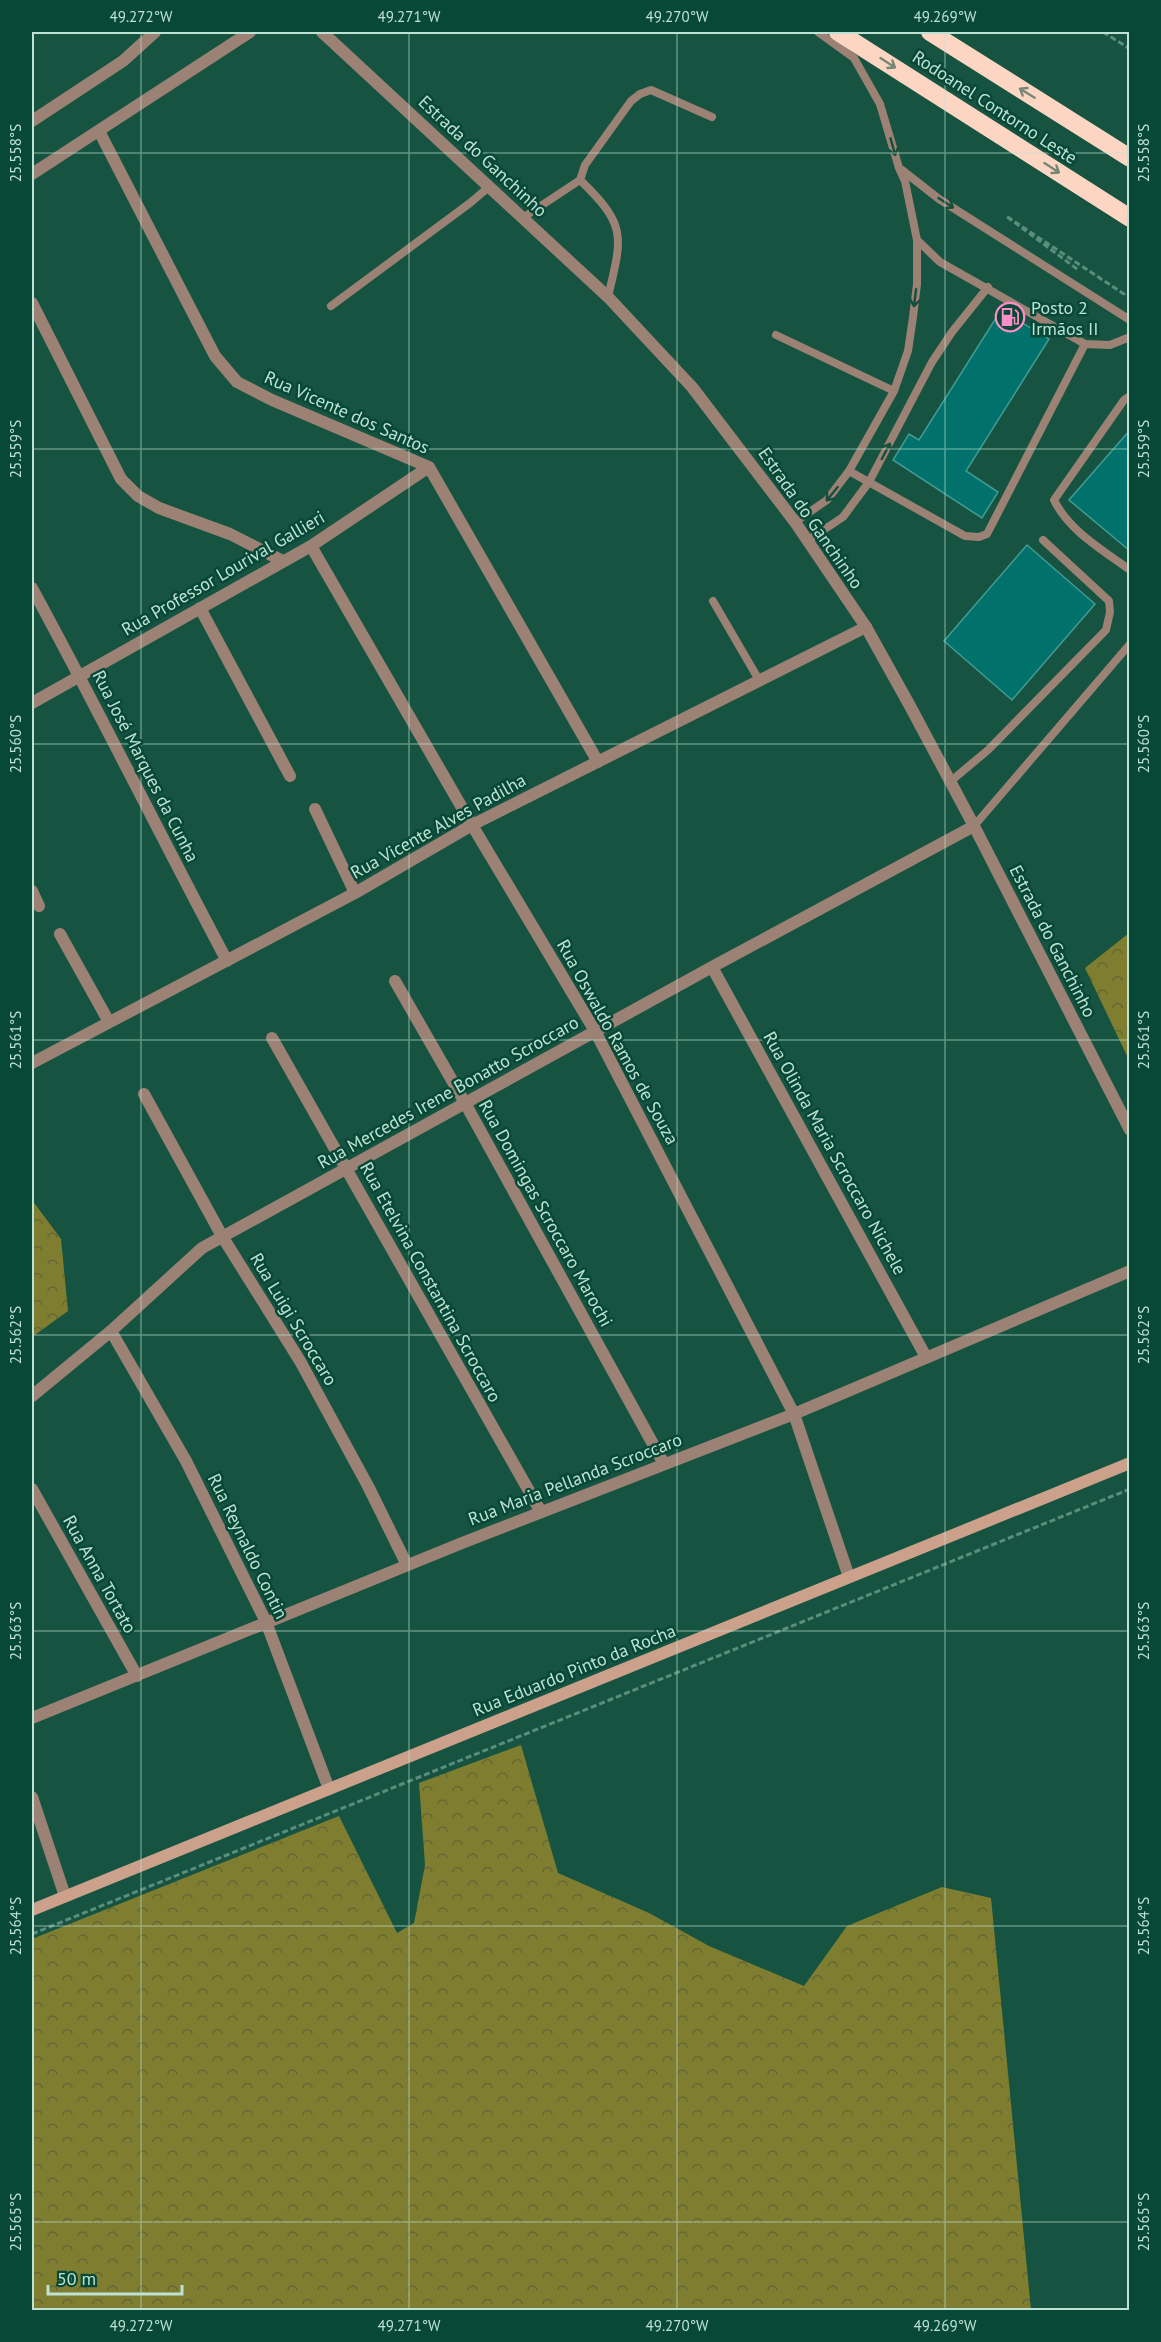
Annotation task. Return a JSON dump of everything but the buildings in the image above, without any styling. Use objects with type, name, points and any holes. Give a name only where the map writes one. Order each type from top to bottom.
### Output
[{"type":"highway","name":"Rodoanel Contorno Leste","points":[[838,32],[1130,218]]},
{"type":"highway","name":"Rodoanel Contorno Leste","points":[[930,32],[1130,158]]},
{"type":"main road","name":"Rua Eduardo Pinto da Rocha","points":[[32,1910],[1130,1463]]},
{"type":"street","points":[[32,121],[123,61],[155,32]]},
{"type":"street","points":[[32,174],[250,32]]},
{"type":"street","name":"Estrada do Ganchinho","points":[[322,32],[608,297],[692,387],[795,522],[866,627],[951,781],[1130,1130]]},
{"type":"street","name":"Rua Vicente dos Santos","points":[[99,131],[215,356],[237,382],[272,400],[429,467],[598,762]]},
{"type":"street","points":[[32,303],[121,479],[138,496],[159,508],[230,534],[283,561]]},
{"type":"street","name":"Rua Professor Lourival Gallieri","points":[[32,703],[311,546],[429,467]]},
{"type":"street","name":"Rua Oswaldo Ramos de Souza","points":[[311,546],[472,825],[595,1031],[794,1414],[849,1577]]},
{"type":"street","name":"Rua José Marques da Cunha","points":[[32,588],[227,961]]},
{"type":"street","points":[[200,608],[290,776]]},
{"type":"street","name":"Rua Vicente Alves Padilha","points":[[32,1064],[355,892],[472,825],[866,627]]},
{"type":"street","points":[[315,809],[355,892]]},
{"type":"street","name":"Rua Mercedes Irene Bonatto Scroccaro","points":[[32,1396],[111,1331],[202,1248],[712,967],[974,826]]},
{"type":"street","points":[[32,891],[39,906]]},
{"type":"street","points":[[60,934],[109,1022]]},
{"type":"street","name":"Rua Olinda Maria Scroccaro Nichele","points":[[712,967],[926,1357]]},
{"type":"street","name":"Rua Domingas Scroccaro Marochi","points":[[394,981],[465,1103],[664,1464]]},
{"type":"street","name":"Rua Etelvina Constantina Scroccaro","points":[[272,1038],[541,1512]]},
{"type":"street","name":"Rua Luigi Scroccaro","points":[[144,1094],[222,1236],[300,1361],[368,1486],[407,1565]]},
{"type":"street","name":"Rua Maria Pellanda Scroccaro","points":[[32,1718],[407,1565],[794,1414],[1130,1271]]},
{"type":"street","name":"Rua Reynaldo Contin","points":[[111,1331],[186,1461],[266,1622],[329,1789]]},
{"type":"street","name":"Rua Anna Tortato","points":[[32,1489],[137,1676]]},
{"type":"street","points":[[32,1797],[65,1896]]},
{"type":"lane","points":[[795,522],[827,500],[849,471],[894,391],[909,340],[917,284],[917,240],[905,181],[880,104],[854,58],[818,32]]},
{"type":"lane","points":[[524,217],[580,180],[585,165],[639,93],[651,90],[712,117]]},
{"type":"lane","points":[[899,168],[939,199],[1130,320]]},
{"type":"lane","points":[[580,180],[607,207],[617,228],[619,246],[608,297]]},
{"type":"lane","points":[[331,306],[490,186]]},
{"type":"lane","points":[[917,240],[940,262],[988,287],[1085,344],[1110,345],[1130,336]]},
{"type":"lane","points":[[807,541],[843,517],[869,482],[932,362],[952,332],[988,287]]},
{"type":"lane","points":[[776,335],[894,391]]},
{"type":"lane","points":[[849,471],[965,536],[979,537],[987,534],[1085,344]]},
{"type":"lane","points":[[1130,396],[1124,400],[1054,500],[1061,515],[1068,522],[1130,570]]},
{"type":"lane","points":[[951,781],[988,750],[1106,630],[1110,612],[1109,601],[1043,540]]},
{"type":"lane","points":[[713,601],[759,680]]},
{"type":"lane","points":[[974,826],[1130,644]]},
{"type":"path","points":[[1103,32],[1130,49]]},
{"type":"path","points":[[1081,272],[1006,216],[1127,296],[1130,292]]},
{"type":"path","points":[[32,1934],[1130,1489]]},
{"type":"green space","points":[[1129,933],[1129,1060],[1085,968]]},
{"type":"green space","points":[[32,1200],[61,1239],[68,1311],[32,1337]]},
{"type":"green space","points":[[521,1745],[558,1873],[649,1913],[709,1946],[804,1986],[847,1926],[942,1887],[991,1898],[1031,2310],[32,2310],[32,1939],[339,1816],[397,1933],[414,1923],[425,1865],[419,1783]]},
{"type":"place","name":"Posto 2 Irmãos II","points":[[1010,317]]}]
